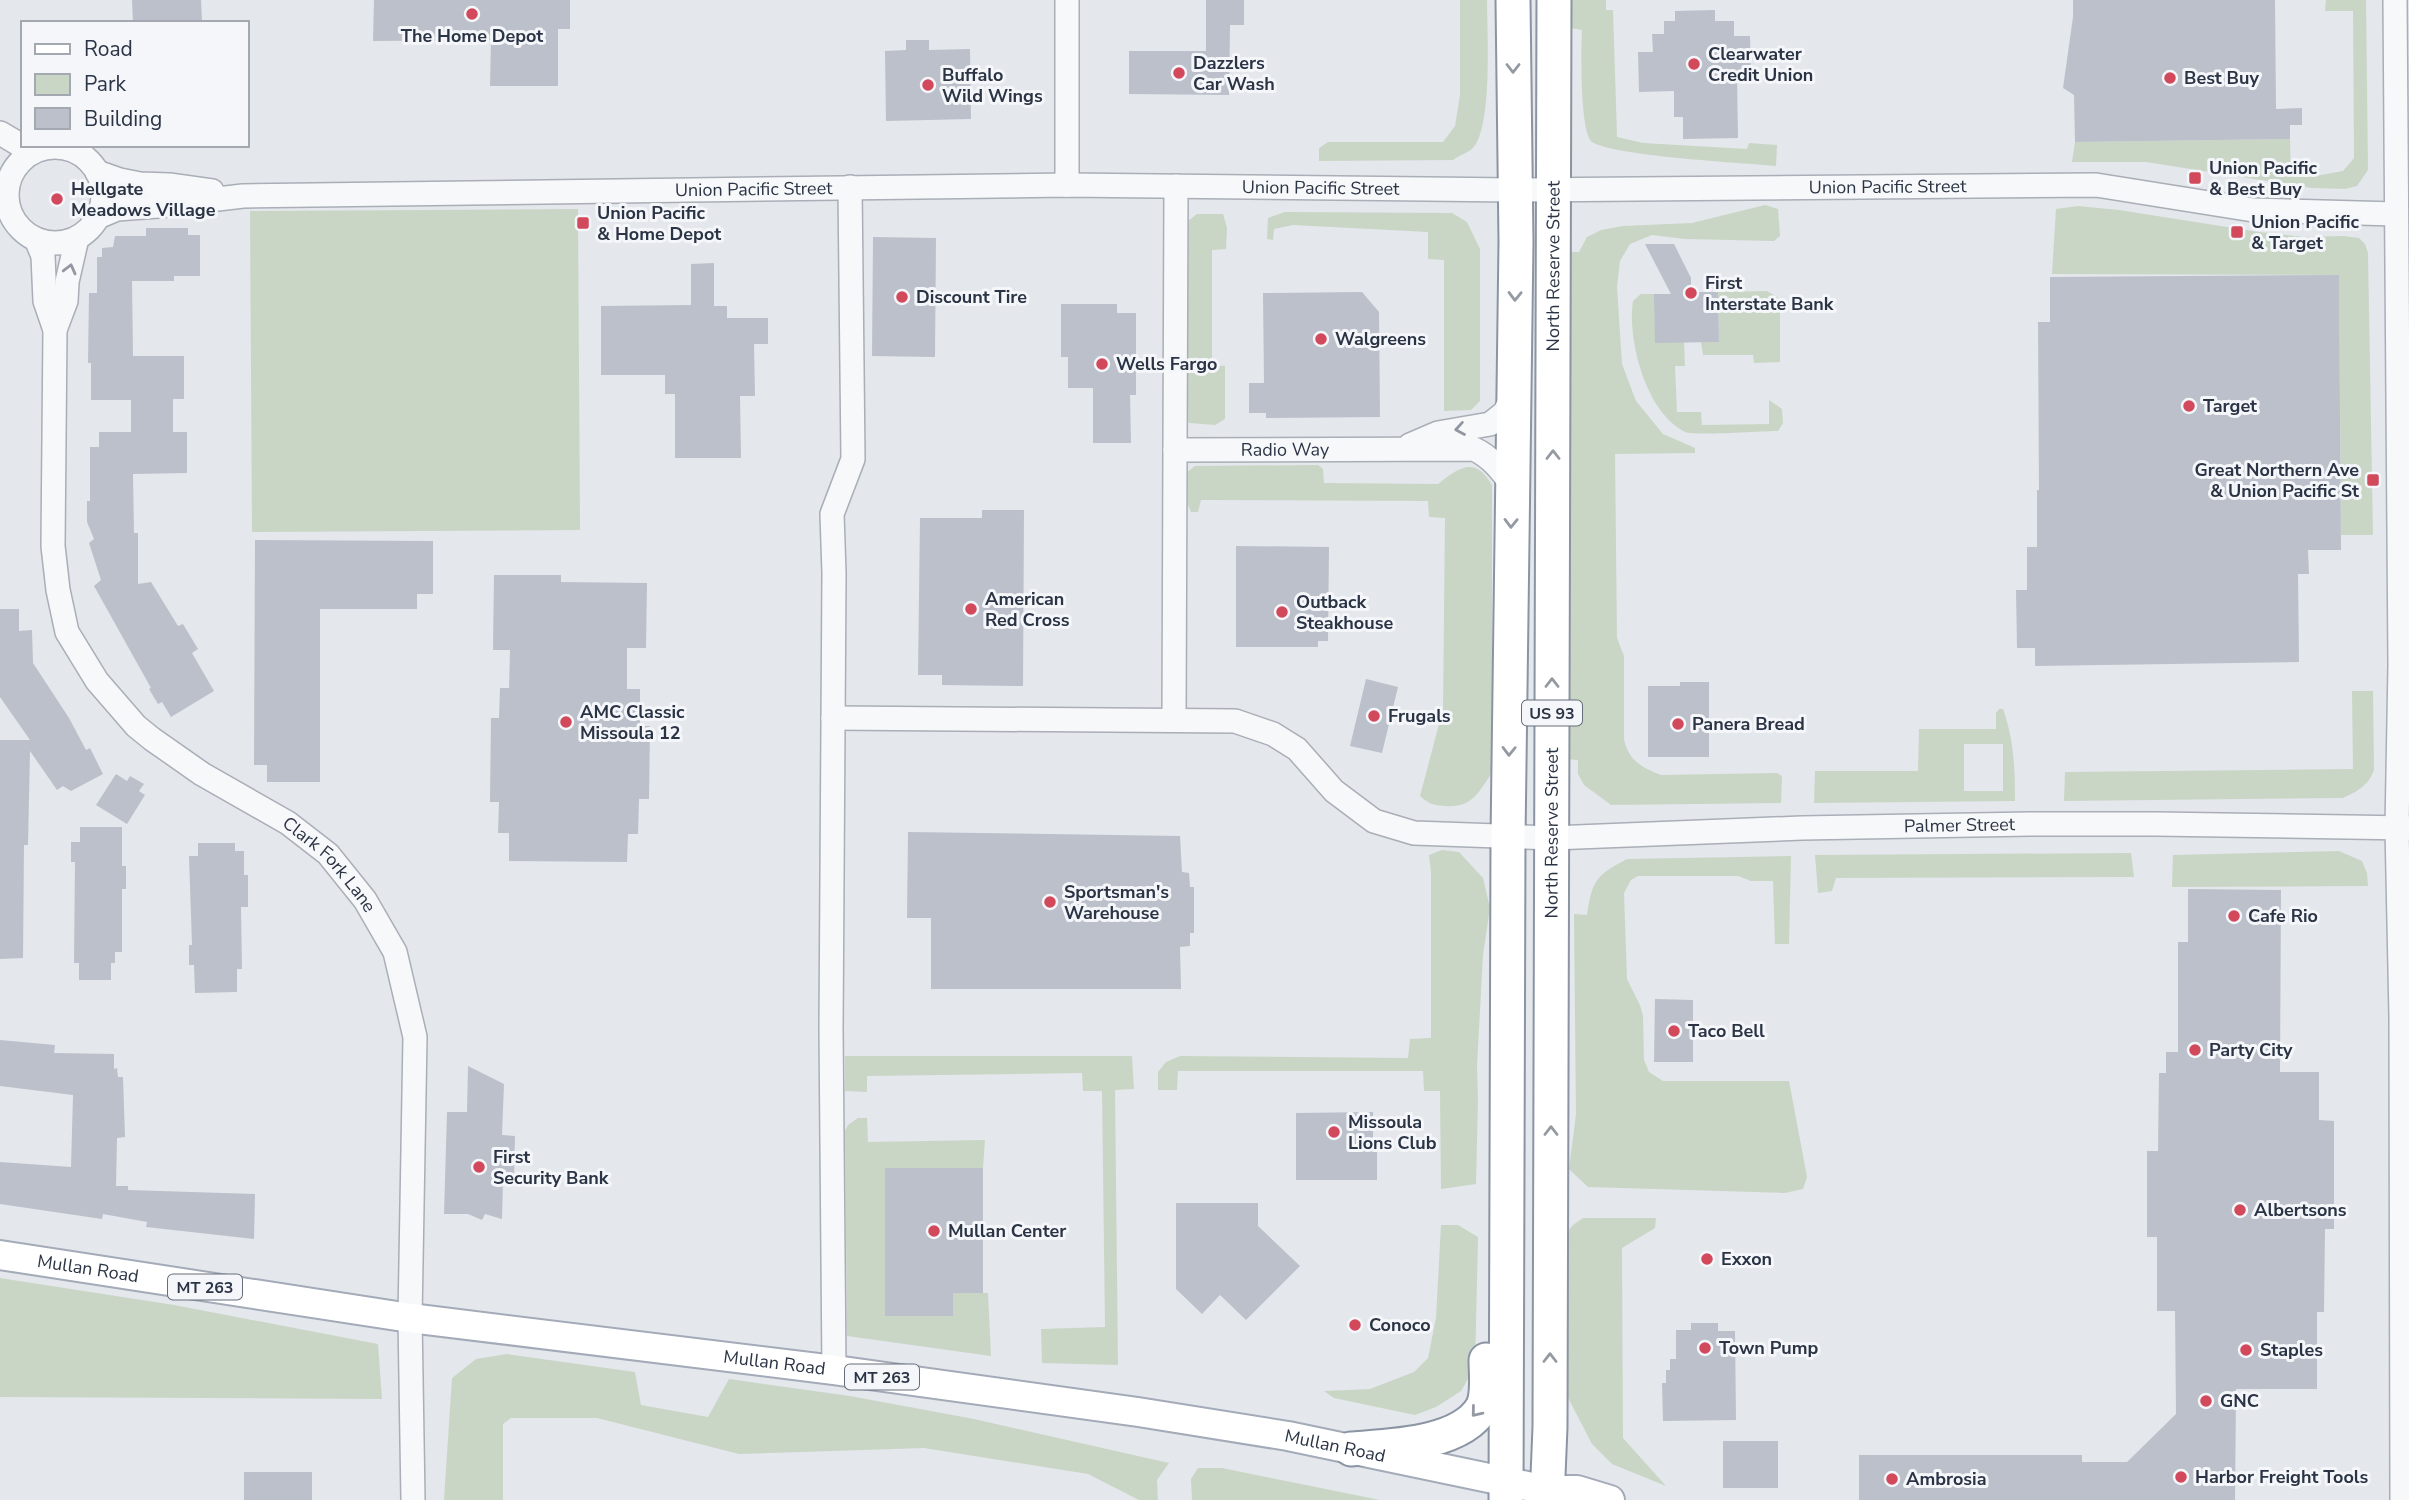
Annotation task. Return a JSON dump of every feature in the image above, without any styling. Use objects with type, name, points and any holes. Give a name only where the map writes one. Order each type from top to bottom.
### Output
[{"type":"highway","name":"US 93","points":[[1506,1490],[1513,0]]},
{"type":"highway","name":"North Reserve Street","points":[[1549,1496],[1554,0]]},
{"type":"highway","points":[[1352,1449],[1437,1438],[1469,1421],[1482,1408],[1485,1395],[1490,1032],[1509,932]]},
{"type":"main road","name":"Mullan Road","points":[[0,1255],[410,1318],[834,1370],[1138,1412],[1352,1449],[1506,1490],[1549,1496],[1577,1490],[1610,1500]]},
{"type":"street","points":[[1067,185],[1068,0]]},
{"type":"street","points":[[2395,0],[2403,828],[2401,1017],[2405,1314],[2402,1500]]},
{"type":"street","points":[[0,133],[21,145]]},
{"type":"street","points":[[0,166],[7,178],[8,204],[13,218],[23,230],[36,239],[60,243],[85,233],[98,218],[104,195],[97,172],[78,152],[61,147],[32,147]]},
{"type":"street","points":[[7,189],[19,163],[42,148]]},
{"type":"street","name":"Union Pacific Street","points":[[97,172],[140,184],[243,195]]},
{"type":"street","name":"Union Pacific Street","points":[[98,218],[117,209],[243,195],[1067,185],[1553,190],[2096,185],[2253,210],[2395,214]]},
{"type":"street","points":[[1174,720],[1177,186]]},
{"type":"street","points":[[834,1370],[831,1055],[832,514],[853,459],[850,187]]},
{"type":"street","name":"Clark Fork Lane","points":[[55,330],[66,301],[76,238]]},
{"type":"street","name":"Clark Fork Lane","points":[[36,239],[43,256],[45,301],[55,330],[53,546],[58,590],[67,632],[105,690],[136,726],[202,774],[288,823],[328,854],[366,900],[395,952],[415,1037],[410,1318],[413,1500]]},
{"type":"street","name":"Radio Way","points":[[1397,450],[1438,433],[1490,424],[1504,413],[1513,397]]},
{"type":"street","name":"Radio Way","points":[[1175,450],[1474,449],[1497,465],[1512,485]]},
{"type":"street","name":"Palmer Street","points":[[833,718],[1235,721],[1273,734],[1297,749],[1334,792],[1374,821],[1414,833],[1552,838],[1802,828],[2030,824],[2403,828]]},
{"type":"green space","points":[[1460,0],[1487,0],[1486,101],[1479,138],[1472,149],[1453,160],[1319,161],[1319,148],[1328,142],[1443,142],[1455,126],[1460,95]]},
{"type":"green space","points":[[1571,0],[1606,0],[1606,10],[1613,10],[1617,137],[1643,143],[1747,149],[1749,143],[1777,145],[1776,166],[1649,155],[1622,151],[1591,141],[1587,134],[1583,106],[1582,30],[1571,28]]},
{"type":"green space","points":[[2326,0],[2366,0],[2368,170],[2357,186],[2345,189],[2312,188],[2146,162],[2072,162],[2075,142],[2290,139],[2291,175],[2310,177],[2343,171],[2354,158],[2353,11],[2325,11]]},
{"type":"green space","points":[[1765,205],[1778,209],[1780,236],[1774,241],[1685,239],[1652,235],[1630,244],[1620,261],[1617,287],[1622,364],[1636,401],[1663,434],[1695,448],[1695,453],[1615,454],[1617,638],[1624,656],[1624,739],[1632,758],[1661,775],[1777,773],[1782,776],[1781,803],[1611,805],[1584,785],[1578,774],[1578,760],[1565,759],[1569,252],[1579,252],[1587,237],[1601,230],[1623,226],[1692,223]]},
{"type":"green space","points":[[2078,206],[2259,232],[2303,237],[2359,238],[2365,244],[2368,253],[2373,535],[2341,535],[2339,275],[2052,274],[2056,209]]},
{"type":"green space","points":[[578,209],[580,530],[252,532],[250,211]]},
{"type":"green space","points":[[1285,212],[1452,213],[1467,222],[1480,249],[1480,401],[1471,410],[1444,411],[1444,260],[1428,259],[1428,232],[1293,225],[1274,229],[1273,240],[1267,239],[1268,218]]},
{"type":"green space","points":[[1197,214],[1223,214],[1227,228],[1226,249],[1212,250],[1212,365],[1225,366],[1225,419],[1215,425],[1189,423],[1182,405],[1184,242],[1188,221]]},
{"type":"green space","points":[[1767,291],[1780,299],[1780,362],[1754,363],[1753,355],[1703,355],[1701,342],[1719,341],[1718,292]]},
{"type":"green space","points":[[1641,294],[1654,294],[1684,342],[1685,366],[1675,366],[1677,412],[1701,412],[1702,425],[1769,424],[1769,400],[1782,409],[1783,423],[1778,431],[1691,433],[1671,423],[1650,392],[1637,355],[1633,335],[1633,301]]},
{"type":"green space","points":[[1318,465],[1323,469],[1324,483],[1438,484],[1459,469],[1473,467],[1486,476],[1492,485],[1492,773],[1478,793],[1462,805],[1434,805],[1420,796],[1443,709],[1445,518],[1429,517],[1428,501],[1201,500],[1198,512],[1191,512],[1184,496],[1186,473],[1195,466]]},
{"type":"green space","points":[[2352,691],[2373,691],[2374,770],[2362,787],[2343,798],[2064,801],[2065,772],[2353,769]]},
{"type":"green space","points":[[2003,709],[2010,732],[2015,801],[1814,803],[1815,771],[1918,771],[1919,729],[1996,729],[1996,713]],"holes":[[[1964,744],[2003,744],[2003,791],[1964,791]]]},
{"type":"green space","points":[[1442,850],[1459,852],[1483,878],[1490,908],[1483,955],[1477,1066],[1476,1184],[1441,1189],[1440,1091],[1424,1091],[1423,1071],[1178,1071],[1177,1090],[1158,1090],[1158,1072],[1166,1062],[1180,1056],[1408,1058],[1410,1039],[1431,1038],[1429,855]]},
{"type":"green space","points":[[2339,851],[2362,861],[2368,886],[2172,887],[2173,855]]},
{"type":"green space","points":[[2131,853],[2134,877],[1836,878],[1832,891],[1818,893],[1815,855]]},
{"type":"green space","points":[[1791,856],[1789,944],[1775,944],[1773,881],[1751,881],[1738,876],[1638,876],[1631,880],[1624,893],[1627,979],[1643,1016],[1644,1060],[1649,1072],[1663,1081],[1789,1081],[1807,1177],[1803,1189],[1785,1193],[1588,1187],[1569,1169],[1576,1114],[1574,914],[1587,915],[1597,880],[1627,859]]},
{"type":"green space","points":[[845,1056],[1132,1056],[1134,1089],[1115,1090],[1118,1365],[1042,1363],[1041,1329],[1105,1327],[1102,1091],[1083,1091],[1082,1073],[867,1076],[867,1092],[845,1091]]},
{"type":"green space","points":[[858,1118],[867,1118],[868,1142],[985,1140],[983,1168],[885,1168],[885,1315],[953,1293],[988,1293],[991,1356],[847,1336],[845,1131],[848,1125]]},
{"type":"green space","points":[[1583,1218],[1656,1218],[1655,1228],[1622,1248],[1623,1438],[1666,1486],[1612,1464],[1592,1444],[1564,1390],[1564,1236]]},
{"type":"green space","points":[[1441,1225],[1458,1225],[1478,1237],[1475,1367],[1461,1391],[1436,1407],[1415,1415],[1334,1398],[1324,1391],[1370,1389],[1414,1372],[1428,1358],[1436,1318]]},
{"type":"green space","points":[[0,1278],[174,1305],[378,1344],[382,1399],[0,1397]]},
{"type":"green space","points":[[507,1354],[635,1372],[641,1405],[708,1417],[729,1379],[850,1396],[974,1419],[1169,1463],[1157,1480],[1158,1500],[1139,1500],[1088,1474],[924,1448],[739,1454],[597,1418],[511,1418],[503,1424],[503,1500],[444,1500],[452,1378],[476,1359]]},
{"type":"green space","points":[[1198,1468],[1222,1468],[1380,1500],[1192,1500],[1191,1479]]},
{"type":"building","points":[[132,0],[201,0],[202,21],[133,21]]},
{"type":"building","points":[[374,0],[570,0],[570,29],[558,29],[558,86],[490,86],[491,40],[373,41]]},
{"type":"building","name":"Dazzlers Car Wash","points":[[1206,0],[1244,0],[1244,25],[1230,25],[1229,95],[1129,94],[1129,51],[1206,51]]},
{"type":"building","points":[[2073,0],[2275,0],[2276,109],[2302,108],[2302,125],[2290,125],[2290,139],[2075,142],[2074,95],[2063,88]]},
{"type":"building","name":"Clearwater Credit Union","points":[[1715,10],[1715,21],[1734,21],[1734,36],[1750,36],[1751,77],[1737,77],[1738,138],[1683,139],[1683,117],[1674,117],[1674,91],[1639,92],[1638,52],[1653,52],[1652,34],[1664,34],[1664,21],[1675,21],[1675,11]]},
{"type":"building","name":"Buffalo Wild Wings","points":[[906,40],[929,40],[929,50],[970,49],[971,119],[886,121],[885,51],[906,50]]},
{"type":"building","points":[[146,228],[188,228],[188,235],[200,235],[200,276],[174,276],[174,281],[132,281],[133,356],[184,356],[184,399],[173,399],[173,432],[187,432],[187,473],[133,474],[134,533],[138,533],[138,584],[151,582],[178,626],[183,624],[198,649],[192,653],[214,691],[171,717],[162,702],[158,704],[149,689],[151,688],[94,586],[101,580],[89,543],[94,539],[87,522],[87,501],[90,501],[90,447],[99,447],[99,432],[131,432],[131,400],[91,400],[91,363],[88,363],[89,293],[97,293],[97,257],[102,257],[102,248],[113,247],[115,236],[146,236]]},
{"type":"building","points":[[873,237],[936,238],[935,357],[872,356]]},
{"type":"building","name":"First Interstate Bank","points":[[1645,244],[1674,244],[1691,278],[1691,292],[1718,292],[1719,342],[1655,343],[1654,294],[1671,294]]},
{"type":"building","points":[[714,263],[714,306],[727,306],[727,318],[768,318],[768,344],[754,344],[755,396],[740,396],[741,458],[675,458],[675,394],[665,394],[665,375],[601,375],[601,306],[691,305],[691,264]]},
{"type":"building","name":"Target","points":[[2339,275],[2341,550],[2308,550],[2309,574],[2298,574],[2299,662],[2035,666],[2035,648],[2017,648],[2016,590],[2027,590],[2027,547],[2037,547],[2038,322],[2050,322],[2050,277]]},
{"type":"building","name":"Walgreens","points":[[1362,292],[1379,312],[1380,417],[1266,418],[1266,413],[1249,413],[1249,383],[1264,383],[1263,293]]},
{"type":"building","points":[[1061,304],[1117,304],[1117,313],[1136,313],[1136,395],[1130,395],[1131,443],[1093,443],[1093,388],[1068,388],[1068,357],[1061,357]]},
{"type":"building","name":"American Red Cross","points":[[982,510],[1024,510],[1023,686],[942,685],[942,675],[918,675],[920,518],[982,518]]},
{"type":"building","points":[[255,540],[433,541],[433,594],[417,594],[417,609],[320,609],[320,782],[267,782],[267,765],[254,765]]},
{"type":"building","name":"Outback Steakhouse","points":[[1236,546],[1329,547],[1328,641],[1318,641],[1318,647],[1236,647]]},
{"type":"building","name":"AMC Classic Missoula 12","points":[[494,575],[561,575],[561,582],[647,583],[646,648],[627,648],[627,689],[640,689],[640,726],[650,726],[649,799],[639,799],[638,834],[628,834],[627,862],[509,861],[509,833],[498,833],[499,802],[490,802],[491,718],[499,718],[500,688],[509,688],[510,650],[493,650]]},
{"type":"building","points":[[0,609],[19,609],[19,631],[32,630],[33,663],[69,718],[86,750],[90,748],[103,774],[71,791],[63,786],[57,790],[30,751],[28,845],[24,845],[23,958],[0,959],[0,740],[30,740],[0,697]]},
{"type":"building","name":"Frugals","points":[[1366,679],[1398,687],[1382,753],[1350,746]]},
{"type":"building","name":"Panera Bread","points":[[1680,682],[1709,682],[1709,757],[1648,757],[1648,686],[1680,686]]},
{"type":"building","points":[[116,774],[127,781],[130,776],[144,784],[139,791],[145,795],[127,824],[96,805]]},
{"type":"building","points":[[80,827],[122,827],[122,866],[126,866],[126,889],[122,889],[122,952],[115,952],[115,963],[111,963],[111,980],[79,980],[79,963],[74,963],[75,862],[71,862],[71,842],[80,842]]},
{"type":"building","name":"Sportsman's Warehouse","points":[[908,832],[1180,836],[1182,872],[1189,873],[1190,887],[1194,887],[1194,933],[1190,933],[1190,946],[1180,947],[1181,989],[931,989],[931,918],[907,918]]},
{"type":"building","points":[[198,843],[235,843],[235,851],[244,851],[244,875],[248,875],[248,907],[241,907],[242,969],[237,969],[237,992],[195,993],[194,965],[189,965],[189,945],[192,945],[189,856],[198,856]]},
{"type":"building","points":[[2188,889],[2281,890],[2280,1072],[2319,1072],[2319,1120],[2334,1121],[2334,1229],[2325,1229],[2324,1312],[2317,1312],[2317,1389],[2236,1389],[2235,1500],[1859,1500],[1859,1455],[2082,1455],[2082,1462],[2127,1462],[2176,1414],[2175,1311],[2157,1311],[2157,1237],[2147,1237],[2147,1151],[2158,1151],[2159,1073],[2166,1073],[2166,1052],[2178,1052],[2178,942],[2188,942]]},
{"type":"building","name":"Taco Bell","points":[[1655,999],[1693,1000],[1693,1062],[1654,1062]]},
{"type":"building","points":[[0,1040],[55,1045],[54,1053],[114,1054],[114,1069],[117,1068],[118,1077],[123,1077],[125,1137],[117,1138],[116,1186],[128,1186],[128,1190],[255,1194],[254,1239],[146,1227],[147,1222],[103,1214],[102,1219],[0,1204],[0,1162],[71,1167],[73,1095],[0,1086]]},
{"type":"building","name":"First Security Bank","points":[[468,1066],[504,1084],[502,1135],[515,1136],[514,1180],[503,1180],[502,1219],[485,1214],[482,1220],[468,1214],[444,1214],[447,1112],[467,1112]]},
{"type":"building","name":"Missoula Lions Club","points":[[1373,1112],[1373,1152],[1377,1152],[1377,1180],[1296,1180],[1296,1113]]},
{"type":"building","name":"Mullan Center","points":[[885,1168],[983,1168],[983,1293],[953,1293],[953,1316],[885,1316]]},
{"type":"building","points":[[1176,1203],[1258,1203],[1258,1226],[1300,1266],[1246,1320],[1220,1295],[1202,1314],[1176,1289]]},
{"type":"building","points":[[1691,1323],[1718,1323],[1718,1331],[1735,1331],[1736,1420],[1663,1421],[1662,1383],[1666,1383],[1666,1370],[1670,1370],[1670,1359],[1676,1359],[1676,1330],[1691,1330]]},
{"type":"building","points":[[1723,1441],[1778,1441],[1778,1488],[1723,1488]]},
{"type":"building","points":[[244,1472],[312,1472],[312,1500],[244,1500]]},
{"type":"place","name":"The Home Depot","points":[[472,14]]},
{"type":"place","name":"Clearwater Credit Union","points":[[1694,64]]},
{"type":"place","name":"Dazzlers Car Wash","points":[[1179,73]]},
{"type":"place","name":"Best Buy","points":[[2170,78]]},
{"type":"place","name":"Buffalo Wild Wings","points":[[928,85]]},
{"type":"place","name":"Union Pacific & Best Buy","points":[[2195,178]]},
{"type":"place","name":"Hellgate Meadows Village","points":[[57,199]]},
{"type":"place","name":"Union Pacific & Home Depot","points":[[583,223]]},
{"type":"place","name":"Union Pacific & Target","points":[[2237,232]]},
{"type":"place","name":"First Interstate Bank","points":[[1691,293]]},
{"type":"place","name":"Discount Tire","points":[[902,297]]},
{"type":"place","name":"Walgreens","points":[[1321,339]]},
{"type":"place","name":"Wells Fargo","points":[[1102,364]]},
{"type":"place","name":"Target","points":[[2189,406]]},
{"type":"place","name":"Great Northern Ave & Union Pacific St","points":[[2373,480]]},
{"type":"place","name":"American Red Cross","points":[[971,609]]},
{"type":"place","name":"Outback Steakhouse","points":[[1282,612]]},
{"type":"place","name":"Frugals","points":[[1374,716]]},
{"type":"place","name":"AMC Classic Missoula 12","points":[[566,722]]},
{"type":"place","name":"Panera Bread","points":[[1678,724]]},
{"type":"place","name":"Sportsman's Warehouse","points":[[1050,902]]},
{"type":"place","name":"Cafe Rio","points":[[2234,916]]},
{"type":"place","name":"Taco Bell","points":[[1674,1031]]},
{"type":"place","name":"Party City","points":[[2195,1050]]},
{"type":"place","name":"Missoula Lions Club","points":[[1334,1132]]},
{"type":"place","name":"First Security Bank","points":[[479,1167]]},
{"type":"place","name":"Albertsons","points":[[2240,1210]]},
{"type":"place","name":"Mullan Center","points":[[934,1231]]},
{"type":"place","name":"Exxon","points":[[1707,1259]]},
{"type":"place","name":"Conoco","points":[[1355,1325]]},
{"type":"place","name":"Town Pump","points":[[1705,1348]]},
{"type":"place","name":"Staples","points":[[2246,1350]]},
{"type":"place","name":"GNC","points":[[2206,1401]]},
{"type":"place","name":"Harbor Freight Tools","points":[[2181,1477]]},
{"type":"place","name":"Ambrosia","points":[[1892,1479]]}]
